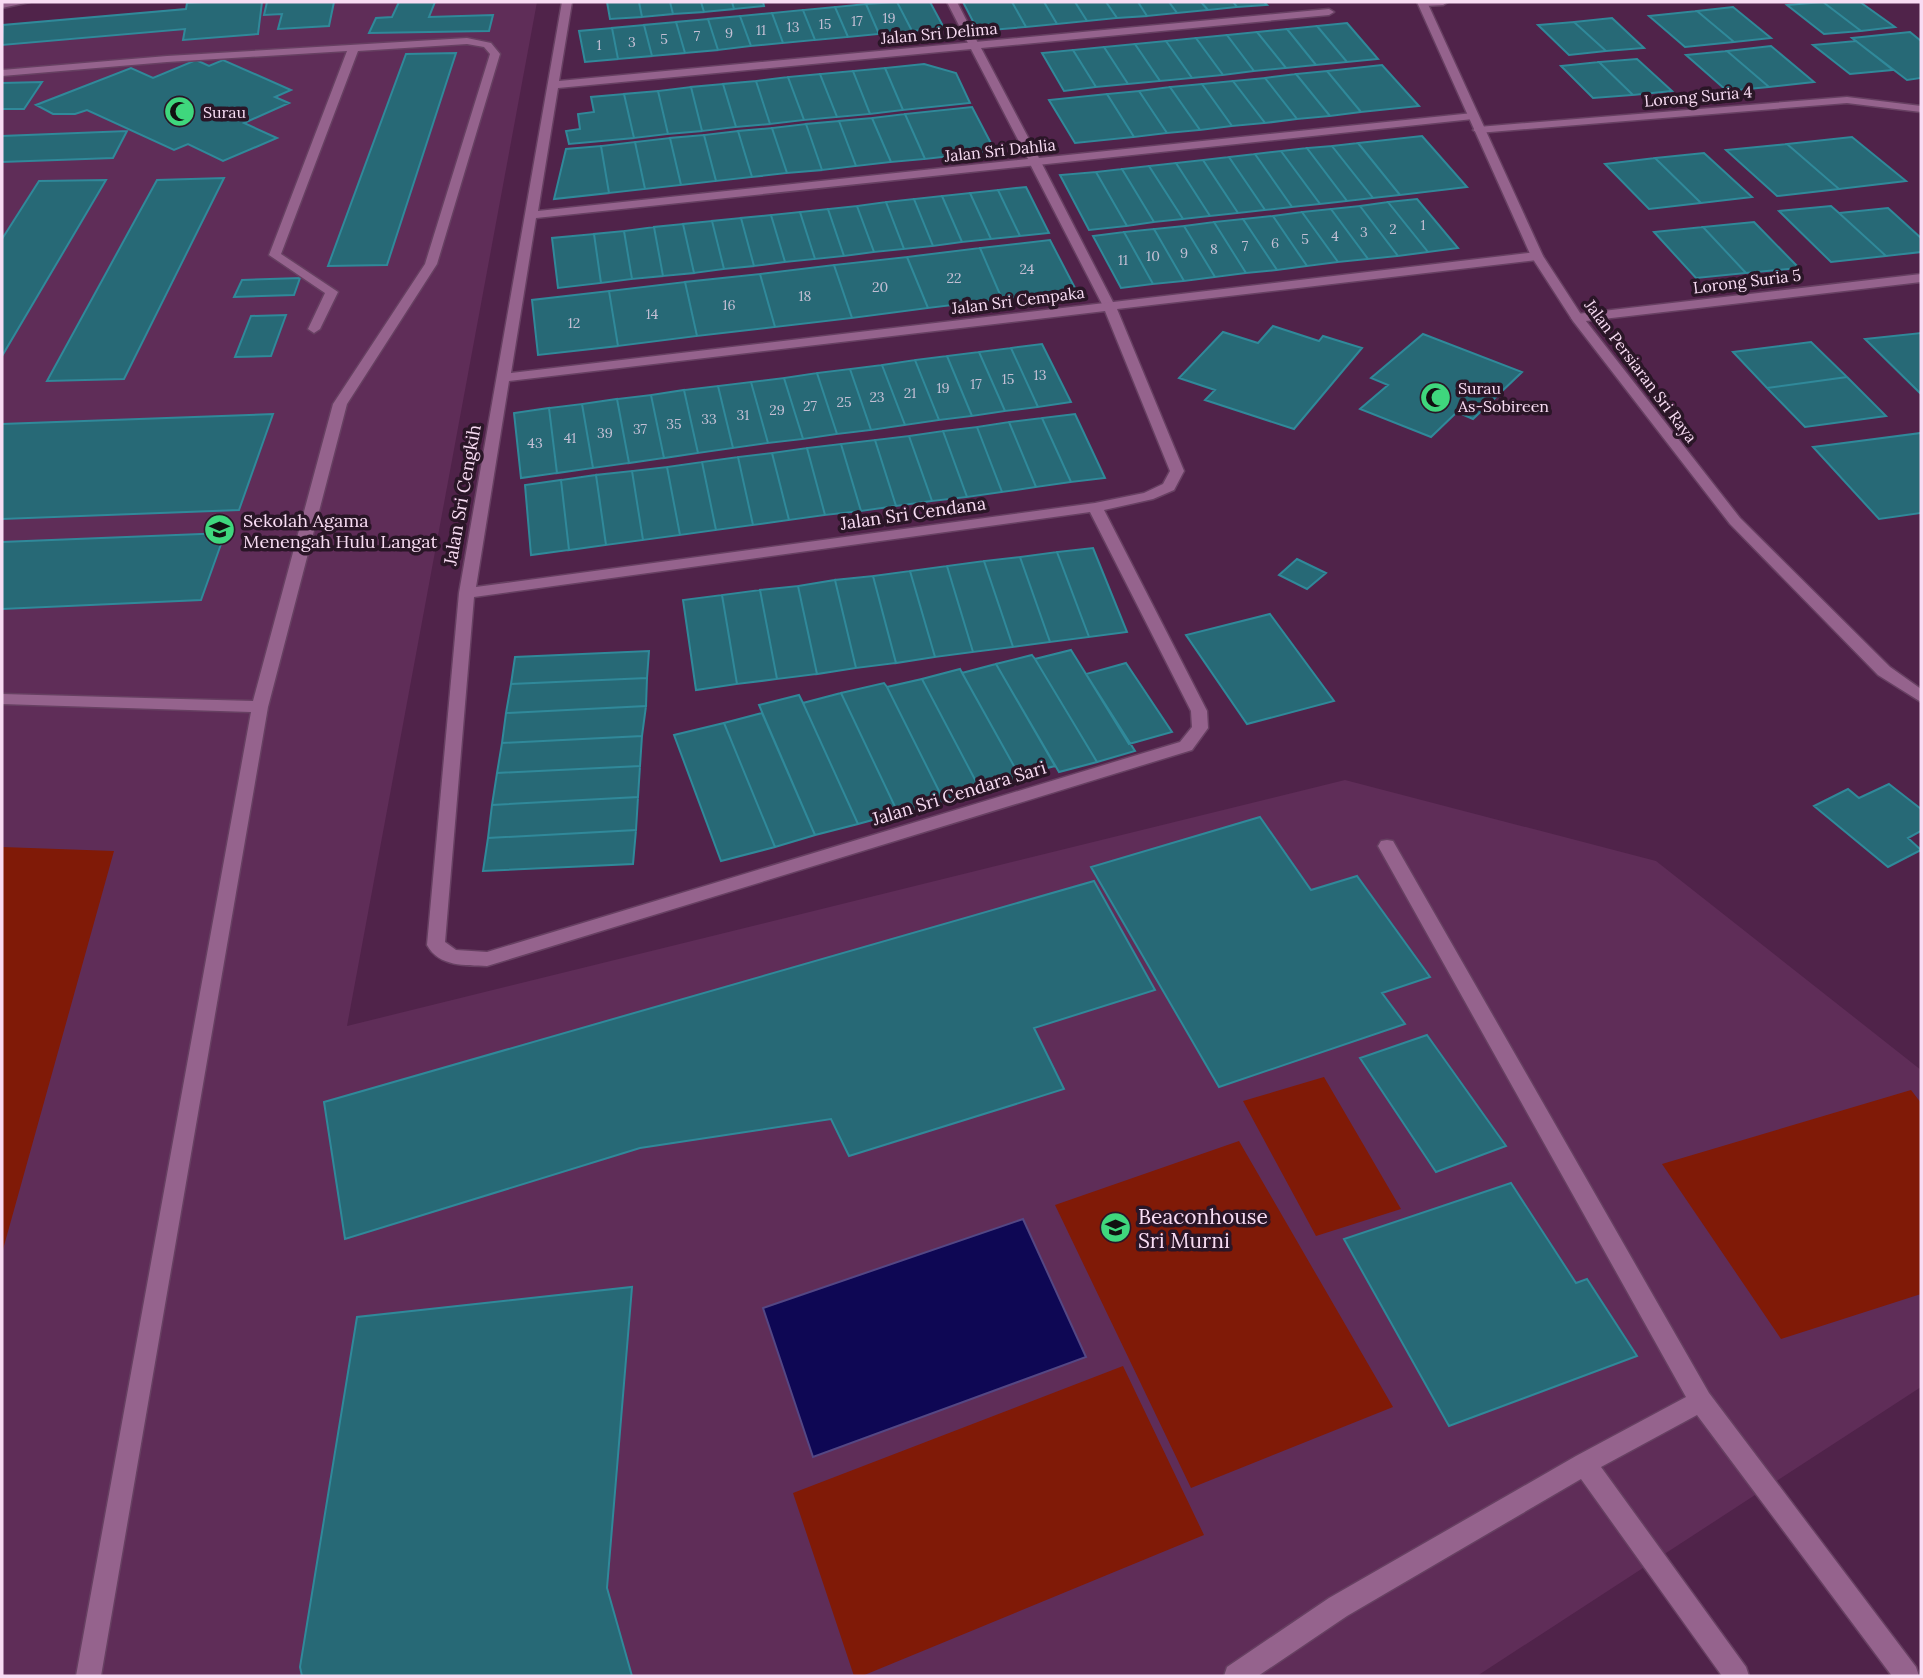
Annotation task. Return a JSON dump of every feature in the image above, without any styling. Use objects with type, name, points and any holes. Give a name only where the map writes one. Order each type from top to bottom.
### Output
[{"type":"street","points":[[2,5],[25,2]]},
{"type":"street","name":"Jalan Sri Cengkih","points":[[487,959],[452,957],[436,945],[467,593],[567,2]]},
{"type":"street","name":"Jalan Sri Cendana","points":[[467,593],[1095,507],[1148,496],[1169,487],[1177,471],[1110,306],[952,2]]},
{"type":"street","points":[[1423,3],[1443,2]]},
{"type":"street","name":"Jalan Persiaran Sri Raya","points":[[1423,3],[1537,256],[1577,318],[1735,522],[1884,671],[1921,697]]},
{"type":"street","name":"Jalan Sri Delima","points":[[553,85],[1329,12]]},
{"type":"street","points":[[2,73],[467,41],[487,45],[495,54],[431,264],[340,404],[260,707],[88,1676]]},
{"type":"street","points":[[314,329],[332,292],[275,255],[354,47]]},
{"type":"street","name":"Lorong Suria 4","points":[[1478,130],[1847,100],[1921,109]]},
{"type":"street","name":"Jalan Sri Dahlia","points":[[530,215],[1473,116]]},
{"type":"street","name":"Jalan Sri Cempaka","points":[[503,377],[1537,256]]},
{"type":"street","name":"Lorong Suria 5","points":[[1577,318],[1921,278]]},
{"type":"street","name":"Jalan Sri Cendara Sari","points":[[487,959],[1186,746],[1200,728],[1199,711],[1095,507]]},
{"type":"street","points":[[2,699],[260,707]]},
{"type":"street","points":[[1387,846],[1701,1401],[1907,1676]]},
{"type":"street","points":[[1236,1676],[1338,1607],[1584,1464],[1701,1401]]},
{"type":"street","points":[[1584,1464],[1737,1676]]},
{"type":"shaded area","name":"Beaconhouse Sri Murni","points":[[242,2],[537,2],[347,1026],[1345,780],[1656,861],[1921,1070],[1921,1387],[1477,1676],[2,1676],[2,34],[137,13]]},
{"type":"shaded area","points":[[2,847],[114,851],[2,1253]]},
{"type":"shaded area","points":[[1324,1077],[1401,1209],[1316,1236],[1243,1101]]},
{"type":"shaded area","points":[[1911,1090],[1921,1103],[1921,1294],[1781,1339],[1662,1164]]},
{"type":"shaded area","points":[[1239,1141],[1393,1407],[1191,1488],[1055,1205]]},
{"type":"shaded area","points":[[1023,1219],[1086,1357],[813,1457],[763,1308]]},
{"type":"shaded area","points":[[1123,1366],[1204,1535],[862,1676],[854,1676],[793,1493]]},
{"type":"building","points":[[262,2],[258,34],[183,40],[185,29],[2,45],[3,25],[186,9],[187,3]]},
{"type":"building","points":[[267,2],[334,2],[329,26],[278,29],[282,14],[264,15]]},
{"type":"building","points":[[399,2],[435,2],[429,17],[493,15],[489,31],[369,33],[376,18],[392,17]]},
{"type":"building","points":[[607,2],[639,2],[642,17],[610,19]]},
{"type":"building","points":[[639,2],[670,2],[673,14],[642,17]]},
{"type":"building","points":[[670,2],[701,2],[704,12],[673,14]]},
{"type":"building","points":[[701,2],[732,2],[734,9],[704,12]]},
{"type":"building","points":[[732,2],[763,2],[764,6],[734,9]]},
{"type":"building","points":[[897,2],[930,2],[944,28],[912,31]]},
{"type":"building","points":[[897,2],[912,31],[879,34],[866,4]]},
{"type":"building","points":[[963,2],[1012,2],[1026,27],[978,31]]},
{"type":"building","points":[[1012,2],[1044,2],[1057,24],[1026,27]]},
{"type":"building","points":[[1044,2],[1075,2],[1087,21],[1057,24]]},
{"type":"building","points":[[1075,2],[1106,2],[1117,18],[1087,21]]},
{"type":"building","points":[[1106,2],[1138,2],[1147,16],[1117,18]]},
{"type":"building","points":[[1138,2],[1169,2],[1177,13],[1147,16]]},
{"type":"building","points":[[1169,2],[1201,2],[1208,10],[1177,13]]},
{"type":"building","points":[[1201,2],[1233,2],[1237,7],[1208,10]]},
{"type":"building","points":[[1233,2],[1264,2],[1267,5],[1237,7]]},
{"type":"building","points":[[1823,2],[1861,31],[1824,34],[1787,5]]},
{"type":"building","points":[[1823,2],[1860,2],[1895,27],[1861,31]]},
{"type":"building","points":[[866,4],[879,34],[848,37],[835,7]]},
{"type":"building","points":[[835,7],[848,37],[815,40],[803,10]]},
{"type":"building","points":[[1733,7],[1771,38],[1734,42],[1697,11]]},
{"type":"building","points":[[803,10],[815,40],[783,43],[772,13]]},
{"type":"building","points":[[1697,11],[1734,42],[1685,47],[1649,16]]},
{"type":"building","points":[[772,13],[783,43],[751,46],[740,16]]},
{"type":"building","points":[[740,16],[751,46],[718,50],[708,19]]},
{"type":"building","points":[[1612,18],[1644,48],[1606,51],[1574,22]]},
{"type":"building","points":[[708,19],[718,50],[685,53],[676,22]]},
{"type":"building","points":[[676,22],[685,53],[652,56],[644,25]]},
{"type":"building","points":[[1574,22],[1606,51],[1569,55],[1538,25]]},
{"type":"building","points":[[1347,23],[1378,59],[1347,62],[1317,26]]},
{"type":"building","points":[[644,25],[652,56],[618,59],[612,28]]},
{"type":"building","points":[[1317,26],[1347,62],[1316,65],[1287,29]]},
{"type":"building","points":[[612,28],[618,59],[585,62],[579,31]]},
{"type":"building","points":[[1287,29],[1316,65],[1286,68],[1257,32]]},
{"type":"building","points":[[1257,32],[1286,68],[1254,71],[1227,35]]},
{"type":"building","points":[[1910,32],[1921,41],[1921,78],[1907,80],[1852,38]]},
{"type":"building","points":[[1227,35],[1254,71],[1223,75],[1196,38]]},
{"type":"building","points":[[1196,38],[1223,75],[1192,78],[1166,41]]},
{"type":"building","points":[[1166,41],[1192,78],[1160,81],[1135,44]]},
{"type":"building","points":[[1856,41],[1893,70],[1850,74],[1813,45]]},
{"type":"building","points":[[1135,44],[1160,81],[1128,84],[1104,47]]},
{"type":"building","points":[[1771,46],[1814,82],[1769,87],[1727,51]]},
{"type":"building","points":[[1104,47],[1128,84],[1096,87],[1073,50]]},
{"type":"building","points":[[1073,50],[1096,87],[1064,91],[1042,53]]},
{"type":"building","points":[[1727,51],[1769,87],[1727,91],[1686,55]]},
{"type":"building","points":[[456,53],[387,265],[328,266],[406,54]]},
{"type":"building","points":[[1637,59],[1672,91],[1633,95],[1599,62]]},
{"type":"building","name":"Surau","points":[[196,60],[209,66],[223,60],[291,90],[275,97],[289,103],[244,123],[277,138],[223,161],[188,144],[174,150],[87,110],[75,114],[53,114],[36,105],[131,68],[153,78]]},
{"type":"building","points":[[1599,62],[1633,95],[1593,98],[1561,66]]},
{"type":"building","points":[[924,64],[956,73],[970,103],[903,110],[885,68]]},
{"type":"building","points":[[1382,65],[1419,106],[1361,112],[1327,71]]},
{"type":"building","points":[[885,68],[903,110],[870,114],[853,71]]},
{"type":"building","points":[[853,71],[870,114],[837,117],[820,74]]},
{"type":"building","points":[[1327,71],[1361,112],[1330,116],[1296,74]]},
{"type":"building","points":[[820,74],[837,117],[804,120],[788,77]]},
{"type":"building","points":[[1296,74],[1330,116],[1297,119],[1265,78]]},
{"type":"building","points":[[788,77],[804,120],[770,124],[756,81]]},
{"type":"building","points":[[1265,78],[1297,119],[1265,123],[1233,81]]},
{"type":"building","points":[[756,81],[770,124],[736,127],[723,84]]},
{"type":"building","points":[[1233,81],[1265,123],[1232,126],[1202,84]]},
{"type":"building","points":[[42,82],[24,109],[2,109],[2,83]]},
{"type":"building","points":[[723,84],[736,127],[702,131],[691,87]]},
{"type":"building","points":[[1202,84],[1232,126],[1200,130],[1170,87]]},
{"type":"building","points":[[691,87],[702,131],[668,134],[658,91]]},
{"type":"building","points":[[1170,87],[1200,130],[1167,133],[1139,91]]},
{"type":"building","points":[[658,91],[668,134],[634,138],[624,94]]},
{"type":"building","points":[[1139,91],[1167,133],[1134,137],[1107,94]]},
{"type":"building","points":[[624,94],[634,138],[569,144],[566,131],[580,129],[578,114],[594,112],[591,97]]},
{"type":"building","points":[[1107,94],[1134,137],[1075,143],[1049,100]]},
{"type":"building","points":[[972,107],[995,151],[925,159],[905,114]]},
{"type":"building","points":[[905,114],[925,159],[891,162],[872,118]]},
{"type":"building","points":[[872,118],[891,162],[856,166],[839,121]]},
{"type":"building","points":[[839,121],[856,166],[822,170],[806,124]]},
{"type":"building","points":[[806,124],[822,170],[787,173],[772,128]]},
{"type":"building","points":[[772,128],[787,173],[752,177],[738,131]]},
{"type":"building","points":[[127,131],[113,158],[2,162],[2,136]]},
{"type":"building","points":[[738,131],[752,177],[716,181],[704,135]]},
{"type":"building","points":[[704,135],[716,181],[681,185],[670,138]]},
{"type":"building","points":[[1422,136],[1467,187],[1400,195],[1358,143]]},
{"type":"building","points":[[1852,137],[1906,181],[1839,189],[1787,144]]},
{"type":"building","points":[[670,138],[681,185],[645,189],[635,142]]},
{"type":"building","points":[[635,142],[645,189],[609,193],[601,146]]},
{"type":"building","points":[[1358,143],[1400,195],[1373,198],[1332,146]]},
{"type":"building","points":[[1787,144],[1839,189],[1777,196],[1726,150]]},
{"type":"building","points":[[601,146],[609,193],[554,199],[566,149]]},
{"type":"building","points":[[1332,146],[1373,198],[1347,201],[1307,148]]},
{"type":"building","points":[[1307,148],[1347,201],[1320,204],[1281,151]]},
{"type":"building","points":[[1281,151],[1320,204],[1292,207],[1255,154]]},
{"type":"building","points":[[1704,153],[1752,197],[1701,203],[1655,158]]},
{"type":"building","points":[[1255,154],[1292,207],[1265,210],[1229,157]]},
{"type":"building","points":[[1229,157],[1265,210],[1238,213],[1203,160]]},
{"type":"building","points":[[1655,158],[1701,203],[1649,209],[1605,164]]},
{"type":"building","points":[[1203,160],[1238,213],[1210,216],[1176,163]]},
{"type":"building","points":[[1176,163],[1210,216],[1183,219],[1149,166]]},
{"type":"building","points":[[1149,166],[1183,219],[1154,222],[1122,169]]},
{"type":"building","points":[[1122,169],[1154,222],[1127,226],[1096,172]]},
{"type":"building","points":[[1096,172],[1127,226],[1089,230],[1060,175]]},
{"type":"building","points":[[224,178],[124,379],[47,381],[157,180]]},
{"type":"building","points":[[106,180],[2,356],[2,239],[39,181]]},
{"type":"building","points":[[1026,187],[1049,233],[1020,236],[998,190]]},
{"type":"building","points":[[998,190],[1020,236],[991,239],[970,193]]},
{"type":"building","points":[[970,193],[991,239],[962,242],[942,196]]},
{"type":"building","points":[[942,196],[962,242],[933,246],[914,199]]},
{"type":"building","points":[[914,199],[933,246],[904,249],[886,202]]},
{"type":"building","points":[[1417,199],[1458,248],[1428,252],[1388,202]]},
{"type":"building","points":[[886,202],[904,249],[874,252],[857,206]]},
{"type":"building","points":[[1388,202],[1428,252],[1398,256],[1360,206]]},
{"type":"building","points":[[857,206],[874,252],[844,256],[828,209]]},
{"type":"building","points":[[1360,206],[1398,256],[1368,259],[1331,209]]},
{"type":"building","points":[[1831,206],[1886,256],[1831,262],[1779,211]]},
{"type":"building","points":[[1888,208],[1921,238],[1921,252],[1886,256],[1839,213]]},
{"type":"building","points":[[828,209],[844,256],[815,259],[800,212]]},
{"type":"building","points":[[1331,209],[1368,259],[1338,262],[1302,212]]},
{"type":"building","points":[[800,212],[815,259],[785,262],[771,215]]},
{"type":"building","points":[[1302,212],[1338,262],[1307,266],[1273,216]]},
{"type":"building","points":[[771,215],[785,262],[754,266],[741,218]]},
{"type":"building","points":[[1273,216],[1307,266],[1277,270],[1243,219]]},
{"type":"building","points":[[741,218],[754,266],[724,269],[712,221]]},
{"type":"building","points":[[1243,219],[1277,270],[1246,273],[1214,222]]},
{"type":"building","points":[[712,221],[724,269],[694,273],[683,224]]},
{"type":"building","points":[[1214,222],[1246,273],[1215,277],[1184,226]]},
{"type":"building","points":[[1754,222],[1799,268],[1746,273],[1703,227]]},
{"type":"building","points":[[683,224],[694,273],[663,276],[654,227]]},
{"type":"building","points":[[1184,226],[1215,277],[1184,281],[1154,229]]},
{"type":"building","points":[[654,227],[663,276],[632,279],[624,231]]},
{"type":"building","points":[[1703,227],[1746,273],[1696,278],[1654,232]]},
{"type":"building","points":[[1154,229],[1184,281],[1153,284],[1124,232]]},
{"type":"building","points":[[624,231],[632,279],[601,283],[594,234]]},
{"type":"building","points":[[1124,232],[1153,284],[1121,288],[1093,236]]},
{"type":"building","points":[[594,234],[601,283],[558,288],[552,238]]},
{"type":"building","points":[[1050,240],[1076,290],[1002,299],[980,248]]},
{"type":"building","points":[[980,248],[1002,299],[928,308],[907,257]]},
{"type":"building","points":[[907,257],[928,308],[852,318],[834,265]]},
{"type":"building","points":[[834,265],[852,318],[775,327],[760,274]]},
{"type":"building","points":[[760,274],[775,327],[697,336],[685,282]]},
{"type":"building","points":[[300,278],[294,295],[234,297],[242,280]]},
{"type":"building","points":[[685,282],[697,336],[618,346],[609,291]]},
{"type":"building","points":[[609,291],[618,346],[538,355],[532,300]]},
{"type":"building","points":[[286,315],[271,356],[235,357],[251,316]]},
{"type":"building","points":[[1273,326],[1319,341],[1323,336],[1362,348],[1294,429],[1205,400],[1215,390],[1179,378],[1223,332],[1258,343]]},
{"type":"building","points":[[1921,333],[1921,394],[1865,339]]},
{"type":"building","name":"Surau As-Sobireen","points":[[1423,334],[1522,372],[1473,419],[1457,412],[1431,437],[1360,409],[1388,385],[1371,378]]},
{"type":"building","points":[[1811,342],[1847,377],[1767,388],[1733,352]]},
{"type":"building","points":[[1042,344],[1071,402],[1038,407],[1011,348]]},
{"type":"building","points":[[1011,348],[1038,407],[1005,411],[979,352]]},
{"type":"building","points":[[979,352],[1005,411],[972,416],[947,356]]},
{"type":"building","points":[[947,356],[972,416],[939,420],[915,360]]},
{"type":"building","points":[[915,360],[939,420],[905,425],[882,365]]},
{"type":"building","points":[[882,365],[905,425],[871,430],[850,369]]},
{"type":"building","points":[[850,369],[871,430],[837,434],[817,373]]},
{"type":"building","points":[[817,373],[837,434],[803,439],[784,378]]},
{"type":"building","points":[[1847,377],[1886,416],[1805,427],[1767,388]]},
{"type":"building","points":[[784,378],[803,439],[768,443],[751,382]]},
{"type":"building","points":[[751,382],[768,443],[733,448],[718,386]]},
{"type":"building","points":[[718,386],[733,448],[698,453],[684,390]]},
{"type":"building","points":[[684,390],[698,453],[664,458],[651,395]]},
{"type":"building","points":[[651,395],[664,458],[629,463],[617,399]]},
{"type":"building","points":[[617,399],[629,463],[593,468],[582,404]]},
{"type":"building","points":[[582,404],[593,468],[557,473],[549,408]]},
{"type":"building","points":[[549,408],[557,473],[521,478],[514,413]]},
{"type":"building","points":[[273,414],[239,510],[2,519],[2,424]]},
{"type":"building","points":[[1075,414],[1105,478],[1071,482],[1042,418]]},
{"type":"building","points":[[1042,418],[1071,482],[1036,487],[1009,422]]},
{"type":"building","points":[[1009,422],[1036,487],[1002,492],[977,427]]},
{"type":"building","points":[[977,427],[1002,492],[967,497],[943,431]]},
{"type":"building","points":[[943,431],[967,497],[932,501],[909,436]]},
{"type":"building","points":[[1921,433],[1921,513],[1879,519],[1813,447]]},
{"type":"building","points":[[909,436],[932,501],[896,506],[875,440]]},
{"type":"building","points":[[875,440],[896,506],[861,511],[841,444]]},
{"type":"building","points":[[841,444],[861,511],[825,515],[807,448]]},
{"type":"building","points":[[807,448],[825,515],[789,520],[772,453]]},
{"type":"building","points":[[772,453],[789,520],[753,525],[738,457]]},
{"type":"building","points":[[738,457],[753,525],[716,530],[702,462]]},
{"type":"building","points":[[702,462],[716,530],[680,535],[667,467]]},
{"type":"building","points":[[667,467],[680,535],[643,540],[632,471]]},
{"type":"building","points":[[632,471],[643,540],[606,545],[596,475]]},
{"type":"building","points":[[596,475],[606,545],[569,550],[561,480]]},
{"type":"building","points":[[561,480],[569,550],[531,555],[525,485]]},
{"type":"building","points":[[225,533],[201,600],[2,609],[2,542]]},
{"type":"building","points":[[1093,548],[1127,632],[1089,637],[1057,552]]},
{"type":"building","points":[[1057,552],[1089,637],[1050,642],[1020,557]]},
{"type":"building","points":[[1020,557],[1050,642],[1013,647],[984,561]]},
{"type":"building","points":[[1297,559],[1326,573],[1307,589],[1279,575]]},
{"type":"building","points":[[984,561],[1013,647],[973,652],[947,566]]},
{"type":"building","points":[[947,566],[973,652],[935,657],[910,571]]},
{"type":"building","points":[[910,571],[935,657],[896,663],[873,576]]},
{"type":"building","points":[[873,576],[896,663],[856,668],[835,580]]},
{"type":"building","points":[[835,580],[856,668],[817,674],[798,586]]},
{"type":"building","points":[[798,586],[817,674],[777,679],[760,590]]},
{"type":"building","points":[[760,590],[777,679],[737,684],[722,595]]},
{"type":"building","points":[[722,595],[737,684],[696,690],[683,600]]},
{"type":"building","points":[[1270,614],[1334,701],[1247,724],[1186,635]]},
{"type":"building","points":[[1071,650],[1135,751],[1097,762],[1035,659]]},
{"type":"building","points":[[649,651],[647,678],[511,684],[515,657]]},
{"type":"building","points":[[1032,655],[1097,762],[1059,772],[996,664]]},
{"type":"building","points":[[1126,663],[1172,732],[1129,744],[1086,674]]},
{"type":"building","points":[[996,664],[1055,766],[1019,775],[962,673]]},
{"type":"building","points":[[960,669],[1021,780],[981,791],[922,679]]},
{"type":"building","points":[[647,678],[646,706],[506,713],[511,684]]},
{"type":"building","points":[[922,679],[981,791],[944,801],[887,687]]},
{"type":"building","points":[[884,683],[944,801],[898,813],[841,693]]},
{"type":"building","points":[[841,693],[898,813],[858,824],[803,703]]},
{"type":"building","points":[[799,695],[858,824],[815,835],[759,705]]},
{"type":"building","points":[[646,706],[642,736],[502,743],[506,713]]},
{"type":"building","points":[[762,713],[815,835],[775,847],[724,723]]},
{"type":"building","points":[[724,723],[775,847],[721,861],[674,735]]},
{"type":"building","points":[[642,736],[640,766],[497,773],[502,743]]},
{"type":"building","points":[[640,766],[638,797],[492,805],[497,773]]},
{"type":"building","points":[[1889,784],[1921,809],[1921,831],[1908,838],[1921,850],[1888,867],[1814,806],[1848,789],[1859,798]]},
{"type":"building","points":[[638,797],[636,830],[488,838],[492,805]]},
{"type":"building","points":[[1260,817],[1311,890],[1357,876],[1430,977],[1382,993],[1405,1024],[1219,1087],[1091,867]]},
{"type":"building","points":[[636,830],[633,864],[483,871],[488,838]]},
{"type":"building","points":[[1094,881],[1155,990],[1034,1028],[1064,1089],[849,1156],[831,1119],[640,1148],[345,1239],[324,1102]]},
{"type":"building","points":[[1427,1035],[1506,1146],[1436,1172],[1360,1058]]},
{"type":"building","points":[[1511,1183],[1576,1283],[1587,1279],[1637,1356],[1449,1426],[1344,1239]]},
{"type":"building","points":[[632,1287],[607,1588],[632,1676],[302,1676],[300,1667],[357,1317]]},
{"type":"place","name":"Surau","points":[[180,112]]},
{"type":"place","name":"Surau As-Sobireen","points":[[1435,397]]},
{"type":"place","name":"Sekolah Agama Menengah Hulu Langat","points":[[220,530]]},
{"type":"place","name":"Beaconhouse Sri Murni","points":[[1115,1228]]}]
